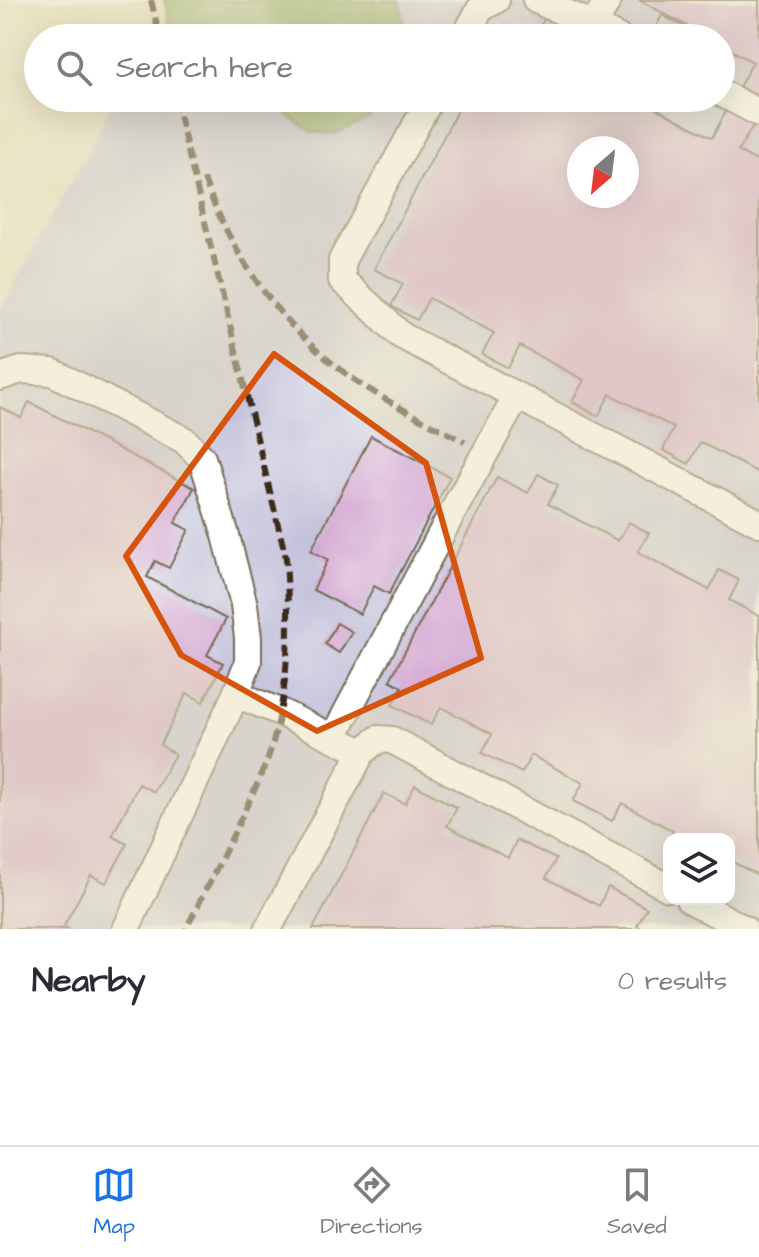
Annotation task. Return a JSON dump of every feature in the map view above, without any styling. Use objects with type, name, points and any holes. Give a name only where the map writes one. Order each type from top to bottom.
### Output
[{"type":"lane","points":[[472,24],[480,9],[496,0]]},
{"type":"lane","points":[[536,0],[592,24]]},
{"type":"lane","points":[[595,24],[608,0]]},
{"type":"lane","points":[[735,100],[759,113]]},
{"type":"lane","points":[[423,112],[342,260],[342,280],[402,336],[759,523]]},
{"type":"lane","points":[[0,377],[21,370],[52,372],[184,440],[202,458],[244,605],[248,662],[126,929]]},
{"type":"lane","points":[[333,738],[517,396]]},
{"type":"lane","points":[[236,694],[362,752]]},
{"type":"lane","points":[[268,929],[362,752],[378,739],[392,740],[663,885]]},
{"type":"lane","points":[[698,905],[727,925]]},
{"type":"highlighted area","points":[[274,354],[426,463],[481,658],[317,731],[181,655],[126,556]]},
{"type":"shaded area","points":[[223,0],[759,0],[759,929],[0,929],[0,311],[108,112],[735,112],[735,24],[181,24]]},
{"type":"green space","points":[[164,0],[400,0],[404,21],[404,24],[169,24]]},
{"type":"green space","points":[[283,112],[375,112],[369,119],[334,134],[312,132]]},
{"type":"building","points":[[639,0],[759,0],[759,97],[739,87],[753,62],[735,52],[735,24],[683,24]]},
{"type":"building","points":[[547,14],[566,24],[542,24]]},
{"type":"building","points":[[662,15],[679,24],[657,24]]},
{"type":"building","points":[[457,112],[663,112],[712,138],[725,112],[732,112],[754,124],[738,151],[759,162],[759,473],[700,442],[689,464],[663,450],[674,428],[610,394],[598,416],[572,402],[584,380],[520,346],[508,368],[482,354],[494,333],[429,298],[417,320],[391,306],[403,284],[374,269]]},
{"type":"building","points":[[29,402],[194,488],[175,523],[189,530],[169,568],[155,561],[147,577],[226,619],[207,655],[223,663],[203,702],[187,693],[160,745],[175,754],[154,792],[139,784],[112,836],[127,844],[106,883],[91,875],[64,926],[68,929],[0,929],[0,407],[21,418]]},
{"type":"building","points":[[371,436],[450,477],[389,594],[374,586],[360,614],[313,590],[328,560],[311,550]]},
{"type":"building","points":[[538,474],[558,485],[548,504],[618,541],[629,522],[649,533],[638,552],[709,590],[719,570],[739,580],[729,600],[759,616],[759,876],[735,863],[735,833],[672,833],[622,803],[612,821],[573,801],[583,783],[531,755],[522,773],[482,753],[492,734],[441,707],[431,725],[392,705],[402,687],[390,680],[497,477],[528,493]]},
{"type":"building","points":[[337,623],[352,632],[339,653],[325,644]]},
{"type":"building","points":[[415,785],[457,808],[447,826],[508,858],[517,840],[556,859],[546,878],[599,906],[608,887],[647,908],[637,926],[643,929],[313,929],[384,793],[405,804]]},
{"type":"railway","points":[[151,0],[157,24]]},
{"type":"railway","points":[[178,112],[286,558],[288,609],[287,659],[281,709],[268,758],[186,929]]},
{"type":"railway","points":[[204,179],[230,238],[247,266],[265,293],[307,341],[371,390],[465,442]]}]
